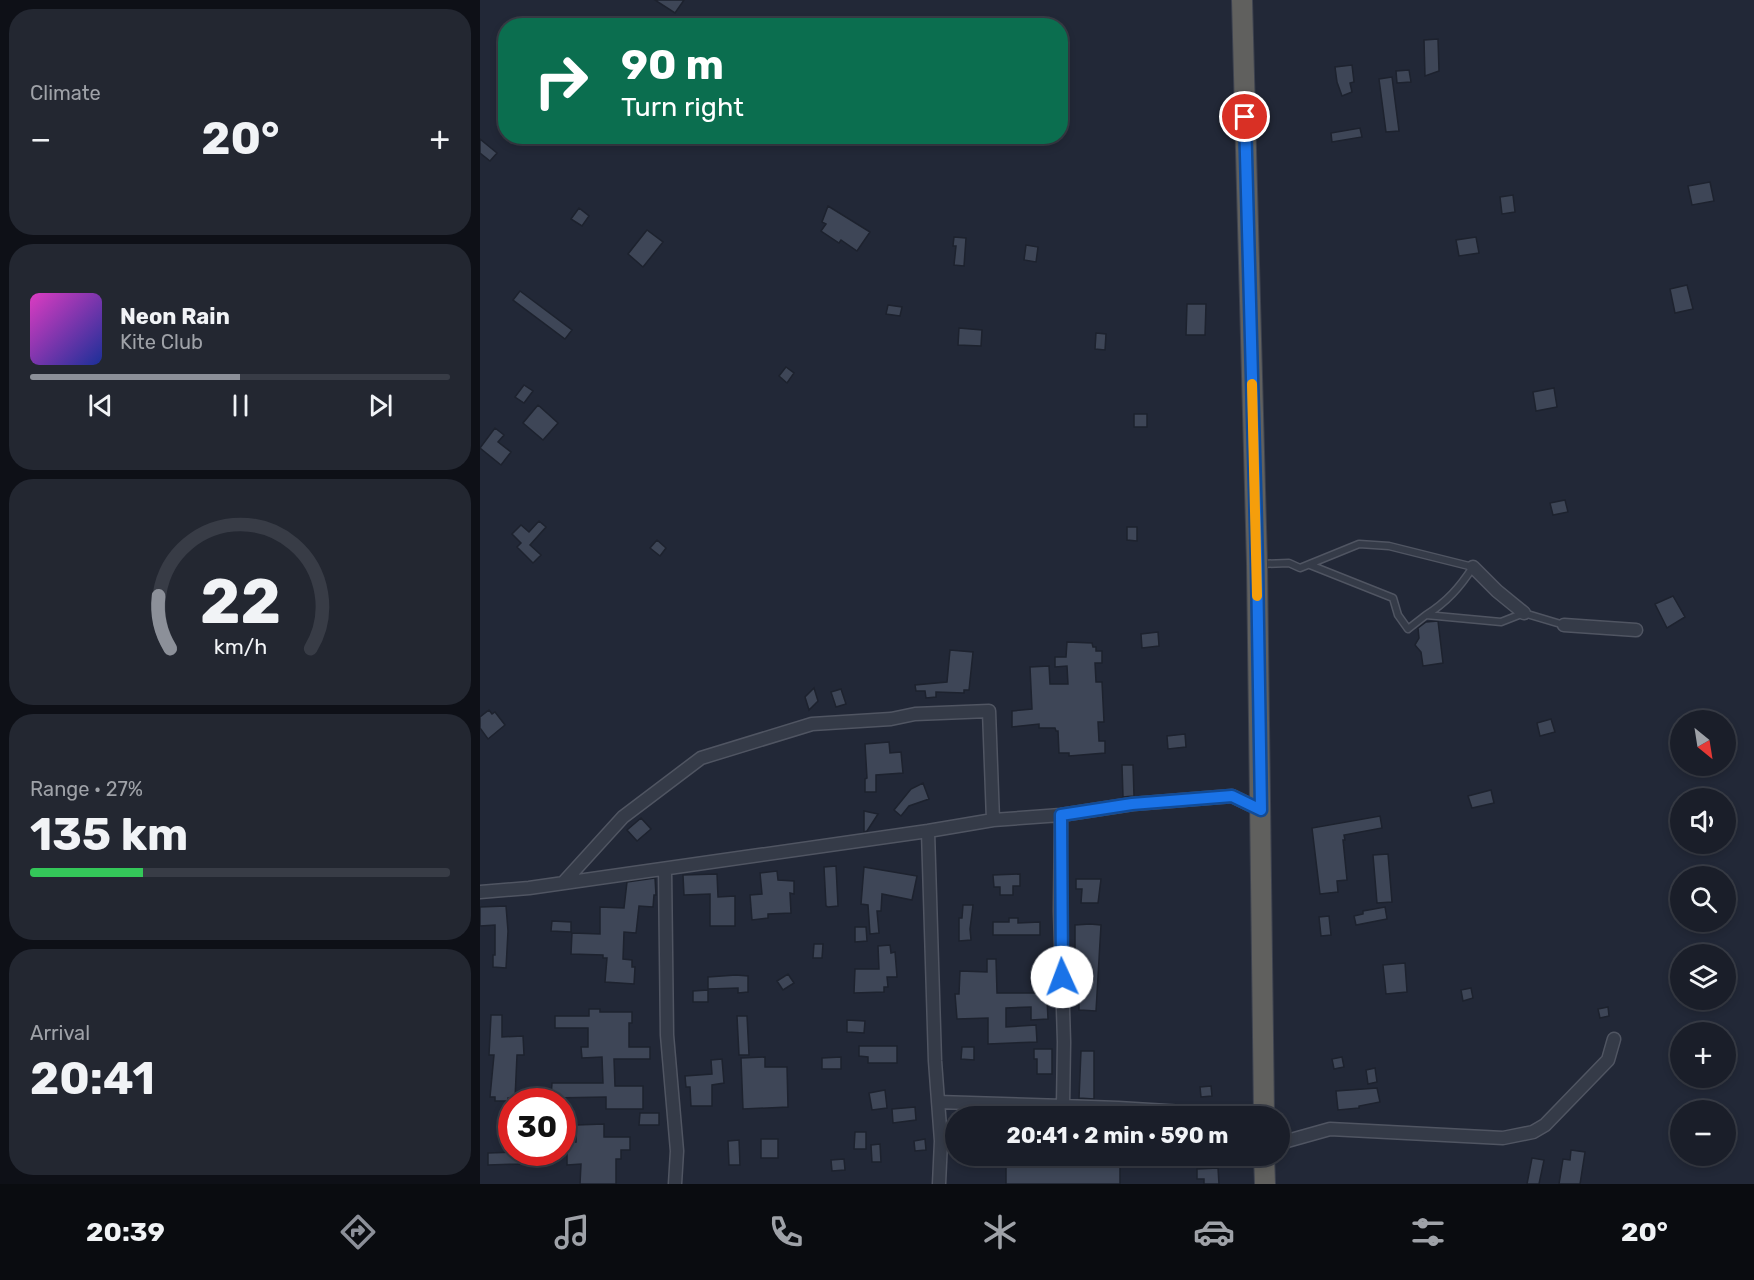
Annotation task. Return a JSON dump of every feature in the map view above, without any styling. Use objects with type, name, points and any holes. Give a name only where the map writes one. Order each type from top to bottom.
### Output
[{"type":"highway","points":[[1242,0],[1257,564],[1264,1106]]},
{"type":"highway","points":[[1264,1166],[1265,1184]]},
{"type":"street","points":[[1473,567],[1524,614]]},
{"type":"street","points":[[1563,625],[1636,630]]},
{"type":"street","points":[[563,883],[622,817],[701,758],[812,724],[915,714],[989,711],[993,820]]},
{"type":"street","points":[[480,892],[563,883],[993,820],[1061,815],[1132,804],[1232,796],[1261,810]]},
{"type":"street","points":[[938,1102],[1063,1106],[1061,815]]},
{"type":"street","points":[[928,831],[941,1141],[939,1184]]},
{"type":"street","points":[[665,868],[667,1035],[677,1150],[675,1184]]},
{"type":"street","points":[[1290,1140],[1330,1130],[1503,1138],[1533,1132],[1545,1125],[1608,1060],[1614,1039]]},
{"type":"lane","points":[[1257,564],[1288,563],[1300,568],[1359,544],[1389,546],[1473,567],[1459,588],[1442,605],[1408,629],[1398,615],[1393,598],[1310,565]]},
{"type":"lane","points":[[1426,615],[1501,622],[1524,614],[1563,625]]},
{"type":"building","points":[[655,0],[684,0],[675,13]]},
{"type":"building","points":[[1438,39],[1439,71],[1425,76],[1424,40]]},
{"type":"building","points":[[1352,65],[1354,82],[1350,83],[1352,92],[1342,96],[1335,67]]},
{"type":"building","points":[[1409,70],[1411,82],[1397,83],[1396,71]]},
{"type":"building","points":[[1392,77],[1399,131],[1386,132],[1379,79]]},
{"type":"building","points":[[1360,128],[1362,137],[1332,142],[1331,133]]},
{"type":"building","points":[[480,139],[497,153],[490,161],[480,153]]},
{"type":"building","points":[[1710,182],[1714,201],[1692,205],[1688,186]]},
{"type":"building","points":[[1513,195],[1515,212],[1502,214],[1500,197]]},
{"type":"building","points":[[828,206],[870,232],[857,251],[841,240],[839,243],[821,231],[826,224],[822,222]]},
{"type":"building","points":[[579,208],[589,216],[582,226],[571,219]]},
{"type":"building","points":[[647,230],[663,242],[643,267],[628,254]]},
{"type":"building","points":[[954,237],[966,238],[964,266],[954,265],[956,246],[953,246]]},
{"type":"building","points":[[1476,237],[1479,253],[1459,256],[1456,240]]},
{"type":"building","points":[[1026,245],[1038,247],[1036,262],[1024,260]]},
{"type":"building","points":[[1687,285],[1693,309],[1675,313],[1670,289]]},
{"type":"building","points":[[520,291],[572,330],[565,339],[513,300]]},
{"type":"building","points":[[1187,304],[1206,304],[1205,335],[1186,335]]},
{"type":"building","points":[[888,305],[902,307],[900,316],[886,314]]},
{"type":"building","points":[[959,328],[982,330],[981,346],[958,345]]},
{"type":"building","points":[[1096,333],[1106,334],[1105,350],[1095,349]]},
{"type":"building","points":[[786,367],[794,373],[787,383],[779,376]]},
{"type":"building","points":[[524,385],[533,391],[524,403],[515,397]]},
{"type":"building","points":[[1554,388],[1557,407],[1536,411],[1533,392]]},
{"type":"building","points":[[538,405],[558,423],[543,440],[523,423]]},
{"type":"building","points":[[1134,414],[1147,414],[1147,427],[1134,427]]},
{"type":"building","points":[[495,428],[504,435],[498,442],[511,452],[501,465],[480,448]]},
{"type":"building","points":[[1565,500],[1568,512],[1553,515],[1550,503]]},
{"type":"building","points":[[539,521],[546,527],[530,545],[541,555],[533,563],[517,547],[521,543],[512,534],[521,525],[529,532]]},
{"type":"building","points":[[1127,527],[1137,527],[1137,541],[1127,540]]},
{"type":"building","points":[[657,540],[666,548],[660,556],[650,548]]},
{"type":"building","points":[[1673,596],[1685,617],[1667,628],[1655,604]]},
{"type":"building","points":[[1438,621],[1443,663],[1423,666],[1421,652],[1415,645],[1419,638],[1418,628],[1426,622]]},
{"type":"building","points":[[1158,632],[1159,646],[1142,648],[1141,634]]},
{"type":"building","points":[[1067,642],[1092,643],[1096,651],[1102,651],[1102,663],[1095,663],[1096,682],[1102,682],[1104,722],[1098,722],[1099,741],[1105,741],[1105,753],[1069,756],[1069,753],[1059,753],[1058,731],[1055,728],[1039,728],[1039,724],[1012,727],[1012,711],[1032,709],[1030,667],[1049,666],[1050,684],[1068,684],[1067,666],[1055,667],[1055,657],[1066,657]]},
{"type":"building","points":[[950,650],[973,652],[969,690],[964,690],[964,693],[936,692],[936,697],[926,698],[925,691],[916,691],[915,685],[947,682]]},
{"type":"building","points":[[814,688],[818,701],[809,710],[805,697]]},
{"type":"building","points":[[841,689],[846,704],[836,707],[831,692]]},
{"type":"building","points":[[489,710],[492,714],[495,712],[505,725],[488,739],[480,728],[480,717]]},
{"type":"building","points":[[1551,719],[1555,732],[1540,736],[1537,723]]},
{"type":"building","points":[[1185,734],[1186,747],[1168,749],[1167,736]]},
{"type":"building","points":[[889,742],[890,753],[901,752],[903,773],[876,775],[876,792],[865,792],[865,779],[867,778],[865,744]]},
{"type":"building","points":[[1122,765],[1133,765],[1134,796],[1123,797]]},
{"type":"building","points":[[923,783],[929,799],[909,806],[901,816],[894,810],[911,789]]},
{"type":"building","points":[[1491,790],[1494,803],[1472,808],[1468,796]]},
{"type":"building","points":[[864,811],[878,814],[864,832]]},
{"type":"building","points":[[1380,816],[1382,828],[1344,835],[1347,880],[1337,881],[1338,892],[1320,894],[1312,828]]},
{"type":"building","points":[[641,818],[651,829],[637,841],[627,830]]},
{"type":"building","points":[[1388,854],[1392,902],[1377,903],[1373,855]]},
{"type":"building","points":[[836,866],[838,906],[828,907],[826,906],[824,867]]},
{"type":"building","points":[[864,867],[917,876],[912,900],[882,894],[881,911],[877,911],[879,933],[870,934],[868,905],[861,904]]},
{"type":"building","points":[[777,871],[778,880],[794,881],[794,894],[790,893],[791,913],[768,914],[768,918],[752,920],[750,895],[762,894],[760,873]]},
{"type":"building","points":[[717,874],[718,897],[735,896],[735,926],[710,926],[710,894],[684,895],[683,875]]},
{"type":"building","points":[[1020,874],[1020,886],[1013,886],[1013,895],[1000,895],[1000,887],[994,887],[993,875]]},
{"type":"building","points":[[655,878],[656,895],[654,895],[653,907],[639,906],[636,933],[624,932],[623,959],[632,960],[632,967],[635,967],[634,984],[605,982],[607,958],[603,958],[603,955],[571,954],[572,933],[600,934],[600,907],[624,908],[627,882]]},
{"type":"building","points":[[1076,879],[1101,879],[1098,903],[1081,903],[1082,889],[1076,889]]},
{"type":"building","points":[[963,905],[973,905],[971,940],[959,941],[959,918],[962,918]]},
{"type":"building","points":[[506,906],[508,931],[506,968],[493,967],[495,925],[480,926],[480,907]]},
{"type":"building","points":[[1385,907],[1387,919],[1356,925],[1354,916],[1363,914],[1363,911]]},
{"type":"building","points":[[1329,916],[1331,935],[1321,936],[1319,917]]},
{"type":"building","points":[[1009,918],[1018,918],[1018,923],[1040,922],[1040,935],[993,935],[993,922],[1009,922]]},
{"type":"building","points":[[552,921],[571,922],[571,932],[551,931]]},
{"type":"building","points":[[1075,925],[1101,925],[1096,1011],[1079,1010],[1079,966],[1075,958]]},
{"type":"building","points":[[855,927],[866,927],[867,941],[855,942]]},
{"type":"building","points":[[814,944],[823,944],[822,958],[813,958]]},
{"type":"building","points":[[890,945],[891,953],[895,952],[897,977],[887,977],[888,987],[884,987],[884,992],[854,993],[855,969],[879,969],[878,946]]},
{"type":"building","points":[[987,959],[996,959],[997,993],[1035,993],[1035,979],[1046,978],[1048,1019],[1031,1020],[1031,1007],[1006,1008],[1006,1027],[1036,1025],[1037,1042],[988,1044],[988,1018],[957,1019],[955,994],[959,994],[960,971],[987,972]]},
{"type":"building","points":[[1405,963],[1407,992],[1386,994],[1383,965]]},
{"type":"building","points":[[788,974],[794,983],[783,990],[777,981]]},
{"type":"building","points":[[748,976],[748,992],[738,993],[738,988],[708,989],[708,977]]},
{"type":"building","points":[[1471,988],[1473,998],[1463,1001],[1461,990]]},
{"type":"building","points":[[708,990],[708,1002],[693,1002],[693,991]]},
{"type":"building","points":[[1608,1007],[1609,1016],[1600,1018],[1598,1009]]},
{"type":"building","points":[[589,1009],[600,1009],[600,1012],[632,1012],[632,1023],[629,1023],[629,1047],[650,1047],[650,1059],[614,1059],[615,1086],[643,1086],[643,1109],[606,1109],[606,1097],[576,1098],[576,1088],[552,1088],[552,1083],[603,1083],[602,1057],[582,1058],[581,1047],[588,1047],[588,1028],[555,1028],[555,1016],[589,1016]]},
{"type":"building","points":[[491,1015],[502,1015],[502,1037],[523,1036],[524,1055],[517,1055],[515,1088],[498,1088],[498,1101],[495,1101],[495,1097],[490,1097],[494,1055],[489,1055]]},
{"type":"building","points":[[737,1016],[747,1016],[749,1055],[739,1055]]},
{"type":"building","points":[[847,1020],[865,1021],[864,1033],[847,1032]]},
{"type":"building","points":[[859,1046],[897,1046],[897,1063],[868,1063],[868,1057],[859,1056]]},
{"type":"building","points":[[962,1047],[974,1047],[974,1060],[961,1059]]},
{"type":"building","points":[[1034,1049],[1052,1049],[1052,1074],[1037,1074]]},
{"type":"building","points":[[1081,1051],[1094,1051],[1094,1099],[1079,1098]]},
{"type":"building","points":[[765,1057],[765,1067],[787,1067],[788,1107],[743,1109],[741,1058]]},
{"type":"building","points":[[841,1057],[841,1069],[822,1069],[822,1058]]},
{"type":"building","points":[[1342,1057],[1344,1067],[1334,1069],[1332,1059]]},
{"type":"building","points":[[722,1059],[724,1083],[712,1085],[712,1106],[691,1106],[690,1087],[686,1087],[685,1076],[712,1074],[711,1060]]},
{"type":"building","points":[[1375,1068],[1377,1082],[1368,1084],[1366,1070]]},
{"type":"building","points":[[1211,1086],[1212,1096],[1201,1097],[1200,1087]]},
{"type":"building","points":[[1377,1088],[1380,1102],[1359,1106],[1359,1108],[1338,1110],[1336,1091]]},
{"type":"building","points":[[885,1090],[887,1108],[872,1110],[869,1093]]},
{"type":"building","points":[[915,1107],[916,1120],[893,1123],[892,1109]]},
{"type":"building","points":[[640,1113],[659,1113],[659,1125],[639,1125]]},
{"type":"building","points":[[604,1124],[604,1137],[630,1137],[630,1150],[621,1150],[621,1159],[616,1159],[616,1184],[580,1184],[581,1164],[576,1164],[576,1125]]},
{"type":"building","points":[[855,1132],[866,1132],[866,1149],[854,1149]]},
{"type":"building","points":[[761,1139],[778,1139],[778,1158],[761,1158]]},
{"type":"building","points":[[925,1139],[926,1150],[915,1151],[914,1141]]},
{"type":"building","points":[[739,1140],[740,1165],[729,1165],[728,1141]]},
{"type":"building","points":[[880,1144],[881,1162],[872,1162],[871,1145]]},
{"type":"building","points":[[1571,1150],[1585,1152],[1580,1184],[1559,1184],[1563,1159],[1570,1160]]},
{"type":"building","points":[[488,1153],[498,1153],[498,1165],[488,1165]]},
{"type":"building","points":[[1532,1158],[1544,1160],[1539,1184],[1527,1184]]},
{"type":"building","points":[[844,1159],[845,1170],[832,1171],[831,1160]]},
{"type":"building","points":[[1006,1166],[1120,1166],[1120,1184],[1006,1184]]},
{"type":"building","points":[[1218,1168],[1219,1184],[1204,1184],[1204,1179],[1197,1179],[1197,1169]]},
{"type":"slow traffic","points":[[1252,384],[1257,596]]},
{"type":"route","points":[[1062,977],[1061,815],[1132,804],[1232,796],[1261,810],[1245,117]]}]
